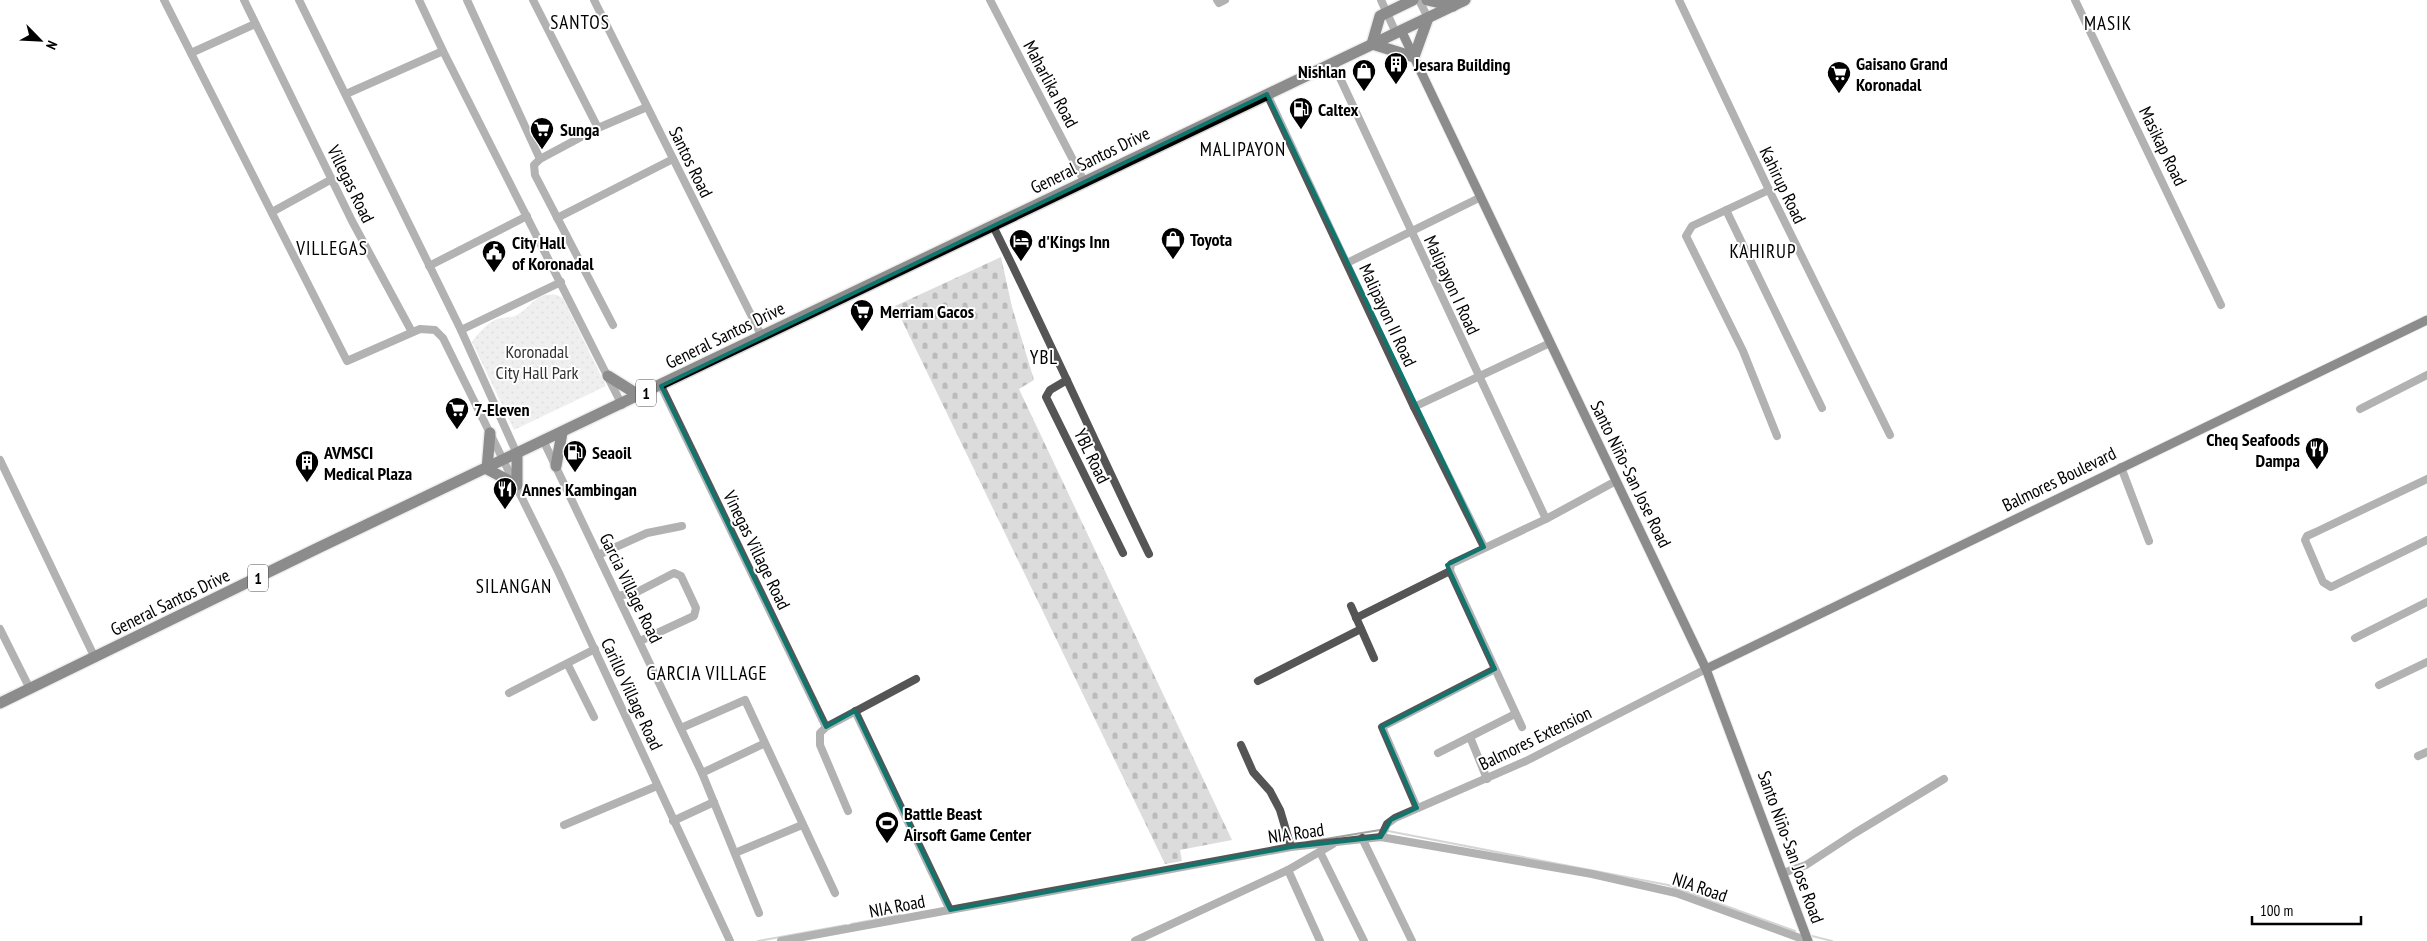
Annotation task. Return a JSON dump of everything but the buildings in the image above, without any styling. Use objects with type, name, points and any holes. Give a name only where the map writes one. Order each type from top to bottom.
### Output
[{"type":"highway","points":[[1413,0],[1380,16],[1372,44],[1414,57],[1428,18]]},
{"type":"highway","points":[[1427,0],[1453,6]]},
{"type":"highway","name":"General Santos Drive","points":[[0,703],[1466,0]]},
{"type":"highway","points":[[608,376],[640,396]]},
{"type":"highway","points":[[490,432],[487,469],[517,485],[517,454]]},
{"type":"highway","points":[[556,466],[562,433]]},
{"type":"main road","name":"Santo Niño-San Jose Road","points":[[1399,32],[1414,57],[1479,198],[1706,669],[1808,941]]},
{"type":"main road","name":"Balmores Boulevard","points":[[1706,669],[2427,320]]},
{"type":"street","points":[[164,0],[347,361],[412,332],[427,328],[440,333],[504,461]]},
{"type":"street","name":"Villegas Road","points":[[244,0],[332,180],[412,332]]},
{"type":"street","points":[[299,0],[461,330],[517,454]]},
{"type":"street","points":[[419,0],[622,405]]},
{"type":"street","points":[[467,0],[540,159]]},
{"type":"street","points":[[533,0],[598,128]]},
{"type":"street","name":"Santos Road","points":[[594,0],[762,337]]},
{"type":"street","name":"Maharlika Road","points":[[990,0],[1085,183]]},
{"type":"street","points":[[1217,0],[1219,3],[1225,0]]},
{"type":"street","points":[[1381,0],[1399,32]]},
{"type":"street","points":[[1419,0],[1428,18]]},
{"type":"street","name":"Kahirup Road","points":[[1679,0],[1769,190],[1890,435]]},
{"type":"street","name":"Masikap Road","points":[[2075,0],[2221,305]]},
{"type":"street","points":[[191,53],[256,24]]},
{"type":"street","points":[[346,94],[443,51]]},
{"type":"street","name":"Malipayon I Road","points":[[1333,63],[1478,377],[1546,519]]},
{"type":"street","name":"Malipayon II Road","points":[[1267,94],[1414,407],[1484,547]]},
{"type":"street","points":[[613,325],[557,218],[534,171],[534,165],[540,159],[598,128],[647,107]]},
{"type":"street","points":[[557,218],[673,159]]},
{"type":"street","points":[[272,212],[332,180]]},
{"type":"street","points":[[1769,190],[1692,226],[1687,232],[1687,240],[1743,352],[1778,436]]},
{"type":"street","points":[[1347,263],[1479,198]]},
{"type":"street","points":[[1726,210],[1822,408]]},
{"type":"street","points":[[429,266],[527,216]]},
{"type":"street","name":"YBL Road","points":[[993,226],[1033,305],[1149,554]]},
{"type":"street","points":[[461,330],[560,282]]},
{"type":"street","points":[[1414,407],[1550,343]]},
{"type":"street","points":[[2360,409],[2427,375]]},
{"type":"street","name":"YBL Road","points":[[1067,380],[1050,390],[1046,396],[1123,553]]},
{"type":"street","name":"Vinegas Village Road","points":[[661,386],[826,726]]},
{"type":"street","name":"Garcia Village Road","points":[[544,442],[702,773],[759,913]]},
{"type":"street","points":[[0,460],[95,658]]},
{"type":"street","name":"Carillo Village Road","points":[[504,461],[595,649],[730,941]]},
{"type":"street","points":[[2121,467],[2149,541]]},
{"type":"street","points":[[2427,480],[2312,533],[2307,536],[2306,543],[2323,582],[2331,587],[2427,540]]},
{"type":"street","points":[[1522,727],[1450,571],[1453,562],[1546,519],[1616,481]]},
{"type":"street","points":[[598,555],[647,533],[682,526]]},
{"type":"street","points":[[1356,618],[1450,571]]},
{"type":"street","points":[[618,596],[632,594],[674,573],[681,576],[696,608],[694,616],[640,641]]},
{"type":"street","points":[[2355,638],[2427,602]]},
{"type":"street","points":[[1351,606],[1374,658]]},
{"type":"street","points":[[0,629],[30,689]]},
{"type":"street","points":[[1258,681],[1361,629]]},
{"type":"street","points":[[508,693],[568,665],[595,649]]},
{"type":"street","points":[[2379,684],[2427,662]]},
{"type":"street","points":[[568,665],[594,717]]},
{"type":"street","points":[[1417,808],[1382,727],[1495,669]]},
{"type":"street","name":"Balmores Extension","points":[[1382,836],[1391,820],[1569,740],[1706,669]]},
{"type":"street","points":[[848,811],[819,741],[820,733],[826,726],[916,679]]},
{"type":"street","points":[[681,728],[745,700],[763,744],[835,893]]},
{"type":"street","points":[[855,711],[950,910]]},
{"type":"street","points":[[1438,753],[1516,714]]},
{"type":"street","points":[[1470,737],[1488,778]]},
{"type":"street","points":[[702,773],[763,744]]},
{"type":"street","points":[[1240,745],[1252,772],[1270,791],[1283,817],[1291,844]]},
{"type":"street","points":[[2418,756],[2427,752]]},
{"type":"street","points":[[1783,873],[1806,865],[1944,779]]},
{"type":"street","points":[[564,825],[657,786]]},
{"type":"street","points":[[673,820],[714,802]]},
{"type":"street","points":[[735,853],[802,825]]},
{"type":"street","name":"NIA Road","points":[[781,941],[1291,844],[1335,842],[1382,836],[1654,887],[1808,941]]},
{"type":"street","points":[[1362,838],[1412,941]]},
{"type":"street","points":[[1135,941],[1288,870],[1335,842]]},
{"type":"street","points":[[1320,852],[1364,941]]},
{"type":"street","points":[[1288,870],[1320,941]]},
{"type":"highlighted area","points":[[1267,94],[1484,547],[1447,565],[1495,669],[1382,727],[1417,808],[1391,820],[1381,837],[1291,847],[950,910],[855,711],[826,727],[661,386]]},
{"type":"green space","points":[[1001,257],[1012,307],[1034,380],[1019,389],[1232,840],[1180,850],[1182,861],[1165,864],[895,306]]},
{"type":"green space","name":"Koronadal City Hall Park","points":[[557,295],[563,298],[606,386],[514,430],[472,342],[493,321],[517,315],[539,298]]},
{"type":"waterway","points":[[1307,842],[1380,830]]},
{"type":"waterway","points":[[1388,831],[1668,885],[1795,931]]},
{"type":"waterway","points":[[851,924],[900,915]]},
{"type":"waterway","points":[[758,941],[846,925]]},
{"type":"waterway","points":[[1812,936],[1832,941]]},
{"type":"place","name":"Jesara Building","points":[[1396,85]]},
{"type":"place","name":"Nishlan","points":[[1364,92]]},
{"type":"place","name":"Gaisano Grand Koronadal","points":[[1839,94]]},
{"type":"place","name":"Caltex","points":[[1301,130]]},
{"type":"place","name":"Sunga","points":[[542,150]]},
{"type":"place","name":"Toyota","points":[[1173,260]]},
{"type":"place","name":"d'Kings Inn","points":[[1021,262]]},
{"type":"place","name":"City Hall of Koronadal","points":[[494,273]]},
{"type":"place","name":"Merriam Gacos","points":[[862,332]]},
{"type":"place","name":"7-Eleven","points":[[457,430]]},
{"type":"place","name":"Cheq Seafoods Dampa","points":[[2317,470]]},
{"type":"place","name":"Seaoil","points":[[575,473]]},
{"type":"place","name":"AVMSCI Medical Plaza","points":[[307,483]]},
{"type":"place","name":"Annes Kambingan","points":[[505,510]]},
{"type":"place","name":"Battle Beast Airsoft Game Center","points":[[887,844]]},
{"type":"district","name":"SANTOS","points":[[580,22]]},
{"type":"district","name":"MASIK","points":[[2108,23]]},
{"type":"district","name":"MALIPAYON","points":[[1243,149]]},
{"type":"district","name":"VILLEGAS","points":[[332,248]]},
{"type":"district","name":"KAHIRUP","points":[[1763,251]]},
{"type":"district","name":"YBL","points":[[1044,357]]},
{"type":"district","name":"SILANGAN","points":[[514,586]]},
{"type":"district","name":"GARCIA VILLAGE","points":[[707,673]]}]
